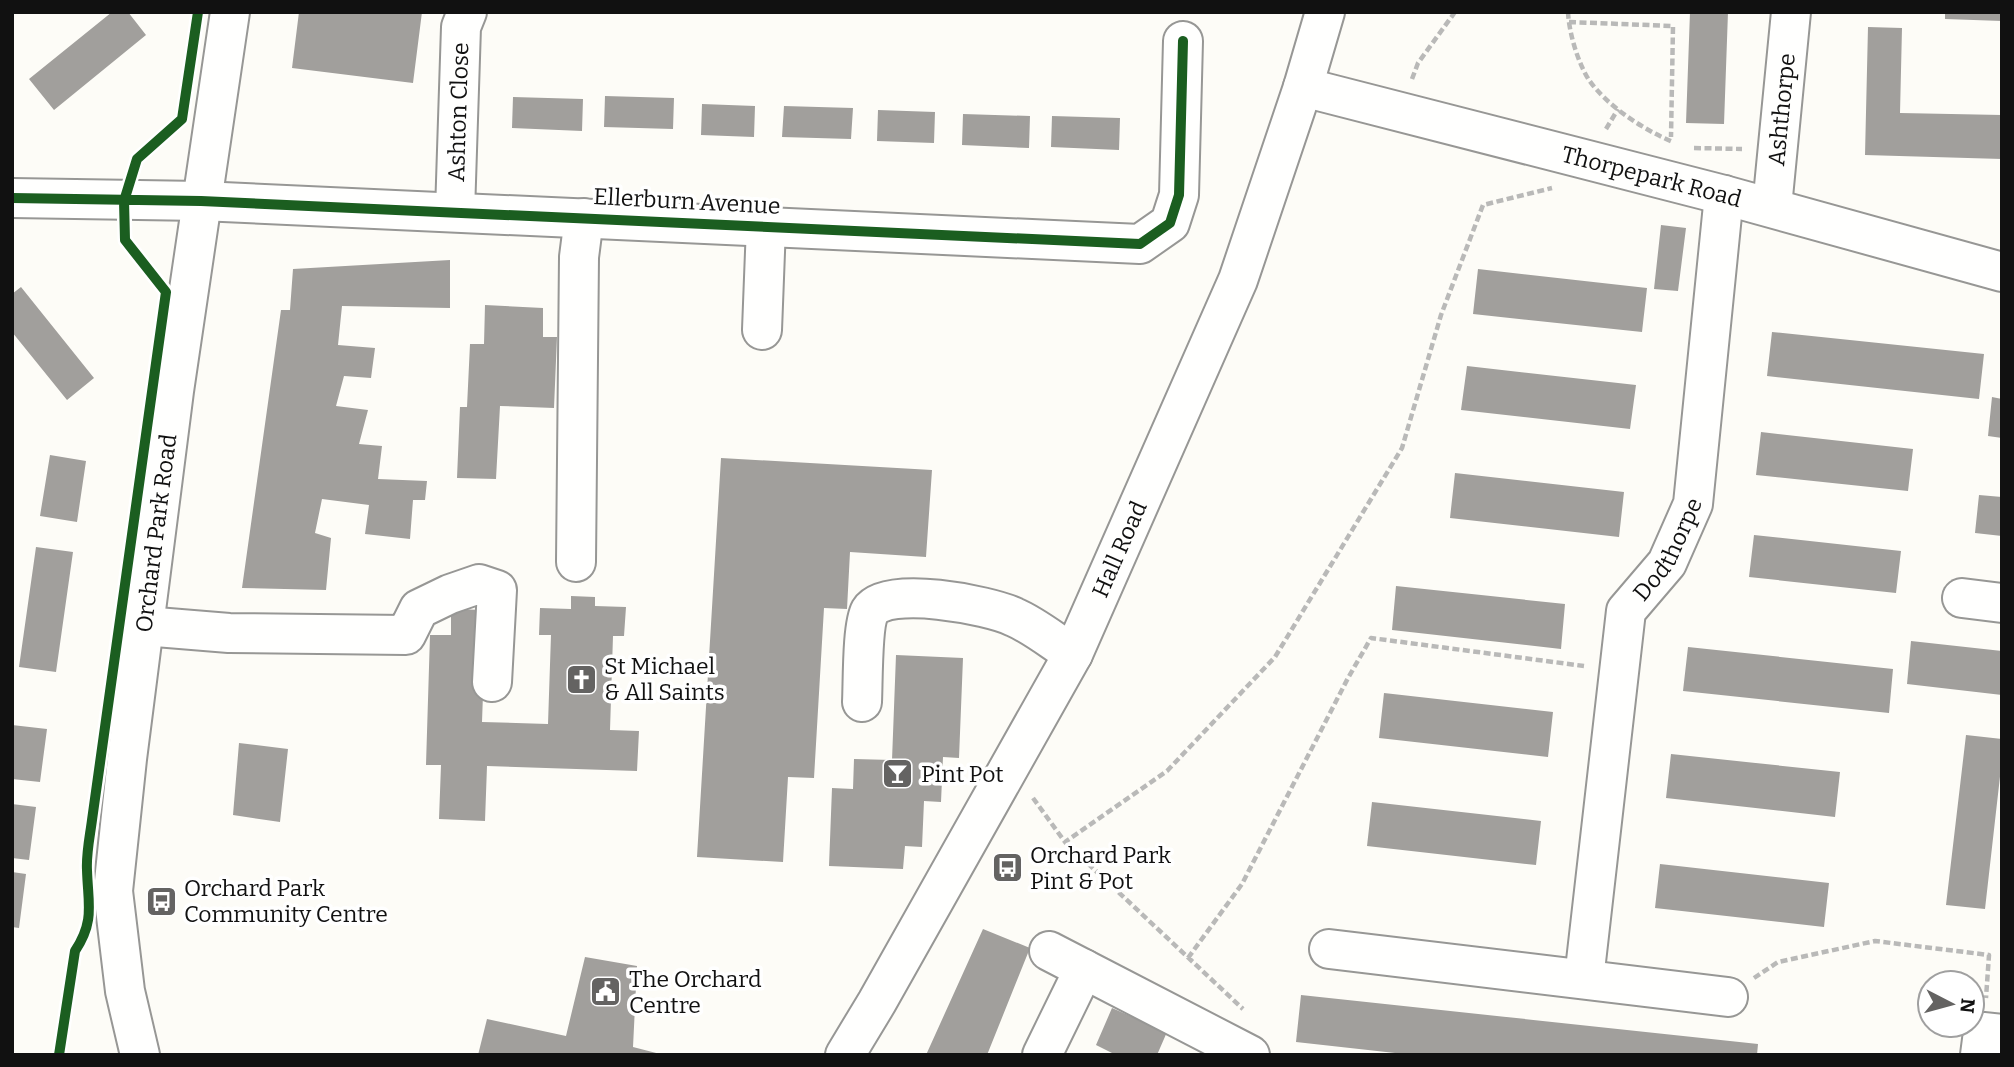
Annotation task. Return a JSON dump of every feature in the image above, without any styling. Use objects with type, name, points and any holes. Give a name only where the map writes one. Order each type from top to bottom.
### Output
[{"type":"street","name":"Orchard Park Road","points":[[140,1055],[125,991],[113,891],[144,626],[201,201],[230,12]]},
{"type":"street","name":"Ashton Close","points":[[455,212],[461,27],[467,12]]},
{"type":"street","name":"Hall Road","points":[[845,1055],[1073,654],[1238,280],[1303,87],[1325,12]]},
{"type":"street","name":"Ashthorpe","points":[[1772,208],[1791,12]]},
{"type":"street","name":"Ellerburn Avenue","points":[[12,198],[201,201],[1140,244],[1170,223],[1179,195],[1184,41]]},
{"type":"street","name":"Thorpepark Road","points":[[1303,87],[1724,195],[2002,272]]},
{"type":"street","name":"Dodthorpe","points":[[1584,979],[1626,611],[1668,563],[1693,504],[1724,195]]},
{"type":"street","points":[[576,562],[579,257],[584,218]]},
{"type":"street","points":[[762,330],[766,226]]},
{"type":"street","points":[[144,626],[229,633],[406,635],[419,609],[479,584],[497,590],[492,682]]},
{"type":"street","points":[[1962,598],[2002,603]]},
{"type":"street","points":[[862,702],[869,613],[878,602],[894,599],[955,601],[994,608],[1017,618],[1073,654]]},
{"type":"street","points":[[1329,949],[1728,997]]},
{"type":"street","points":[[1049,951],[1250,1055]]},
{"type":"street","points":[[1045,1049],[1084,969]]},
{"type":"path","points":[[1398,111],[1418,63],[1454,12]]},
{"type":"path","points":[[1568,12],[1569,32],[1589,79],[1618,109],[1653,134],[1681,146]]},
{"type":"path","points":[[1569,22],[1673,26],[1671,137]]},
{"type":"path","points":[[1692,147],[1777,149]]},
{"type":"path","points":[[1065,842],[1167,771],[1275,657],[1402,448],[1441,315],[1483,205],[1558,187]]},
{"type":"path","points":[[1188,958],[1242,884],[1371,638],[1619,669]]},
{"type":"path","points":[[1010,766],[1065,842],[1247,1012]]},
{"type":"path","points":[[1728,997],[1778,961],[1875,941],[1989,955],[1989,1040]]},
{"type":"building","points":[[112,12],[128,12],[146,35],[54,110],[29,79]]},
{"type":"building","points":[[299,12],[422,12],[413,83],[292,68]]},
{"type":"building","points":[[1690,12],[1728,12],[1724,124],[1686,123]]},
{"type":"building","points":[[1945,12],[2002,12],[2002,21],[1945,19]]},
{"type":"building","points":[[1868,27],[1902,28],[1900,113],[2002,115],[2002,159],[1865,155]]},
{"type":"building","points":[[605,96],[674,98],[673,129],[604,127]]},
{"type":"building","points":[[513,97],[583,99],[582,131],[512,128]]},
{"type":"building","points":[[702,104],[755,106],[754,137],[701,135]]},
{"type":"building","points":[[784,106],[853,108],[851,139],[782,137]]},
{"type":"building","points":[[878,110],[935,112],[934,143],[877,141]]},
{"type":"building","points":[[963,114],[1030,116],[1029,148],[962,145]]},
{"type":"building","points":[[1052,116],[1120,118],[1119,150],[1051,147]]},
{"type":"building","points":[[1661,225],[1686,228],[1678,291],[1654,289]]},
{"type":"building","points":[[450,260],[450,308],[342,306],[338,345],[375,348],[371,378],[344,376],[336,406],[368,410],[359,444],[382,446],[378,479],[427,481],[425,500],[413,500],[410,539],[365,534],[369,505],[322,499],[315,533],[331,538],[326,590],[242,588],[281,310],[290,310],[293,269]]},
{"type":"building","points":[[1478,269],[1647,288],[1642,332],[1473,314]]},
{"type":"building","points":[[21,287],[94,378],[67,400],[12,332],[12,294]]},
{"type":"building","points":[[485,305],[543,308],[543,337],[557,337],[554,408],[500,406],[496,479],[457,478],[460,407],[467,407],[470,344],[484,344]]},
{"type":"building","points":[[1772,332],[1984,354],[1979,399],[1767,376]]},
{"type":"building","points":[[1467,366],[1636,385],[1630,429],[1461,410]]},
{"type":"building","points":[[1992,397],[2002,399],[2002,438],[1988,436]]},
{"type":"building","points":[[1761,432],[1913,449],[1908,491],[1756,475]]},
{"type":"building","points":[[50,455],[86,461],[77,522],[40,516]]},
{"type":"building","points":[[721,458],[932,470],[926,557],[850,552],[847,609],[824,608],[814,778],[788,777],[783,862],[697,857]]},
{"type":"building","points":[[1455,473],[1624,492],[1619,537],[1450,518]]},
{"type":"building","points":[[1979,495],[2002,497],[2002,536],[1975,533]]},
{"type":"building","points":[[1754,535],[1901,551],[1896,593],[1749,577]]},
{"type":"building","points":[[36,547],[73,552],[56,672],[19,667]]},
{"type":"building","points":[[1396,586],[1565,604],[1561,649],[1392,630]]},
{"type":"building","name":"St Michael & All Saints","points":[[571,596],[595,597],[595,606],[626,607],[624,636],[613,636],[610,730],[639,731],[637,771],[487,766],[485,821],[439,819],[441,765],[426,765],[430,635],[451,635],[451,609],[486,610],[482,722],[548,724],[551,635],[539,635],[540,608],[571,609]]},
{"type":"building","points":[[1911,641],[2002,651],[2002,695],[1907,684]]},
{"type":"building","points":[[1688,647],[1893,669],[1889,713],[1683,691]]},
{"type":"building","name":"Pint Pot","points":[[896,655],[963,658],[959,758],[943,757],[941,802],[924,801],[922,847],[905,846],[903,869],[829,866],[832,788],[853,789],[854,759],[892,760]]},
{"type":"building","points":[[1384,693],[1553,712],[1548,757],[1379,738]]},
{"type":"building","points":[[12,725],[47,729],[40,782],[12,779]]},
{"type":"building","points":[[1966,735],[2002,739],[1985,909],[1946,905]]},
{"type":"building","points":[[239,743],[288,749],[280,822],[233,815]]},
{"type":"building","points":[[1671,754],[1840,772],[1835,817],[1666,798]]},
{"type":"building","points":[[1372,802],[1541,821],[1536,865],[1367,846]]},
{"type":"building","points":[[12,804],[36,807],[29,860],[12,858]]},
{"type":"building","points":[[1660,864],[1829,883],[1824,927],[1655,908]]},
{"type":"building","points":[[12,872],[26,874],[19,928],[12,927]]},
{"type":"building","points":[[983,929],[1030,948],[987,1055],[926,1055]]},
{"type":"building","name":"The Orchard Centre","points":[[585,957],[637,966],[633,1047],[664,1055],[478,1055],[487,1019],[566,1036]]},
{"type":"building","points":[[1301,995],[1758,1044],[1757,1055],[1413,1055],[1296,1042]]},
{"type":"building","points":[[1112,1008],[1167,1032],[1157,1055],[1116,1055],[1096,1045]]},
{"type":"cycle path","points":[[59,1055],[75,951],[88,921],[88,845],[166,292],[125,240],[124,201],[137,159],[182,119],[198,12]]},
{"type":"cycle path","points":[[12,198],[201,201],[1140,244],[1170,223],[1179,195],[1183,41]]},
{"type":"place","name":"St Michael & All Saints","points":[[581,679]]},
{"type":"place","name":"Pint Pot","points":[[898,774]]},
{"type":"place","name":"Orchard Park Pint & Pot","points":[[1007,868]]},
{"type":"place","name":"Orchard Park Community Centre","points":[[161,901]]},
{"type":"place","name":"The Orchard Centre","points":[[606,992]]}]
